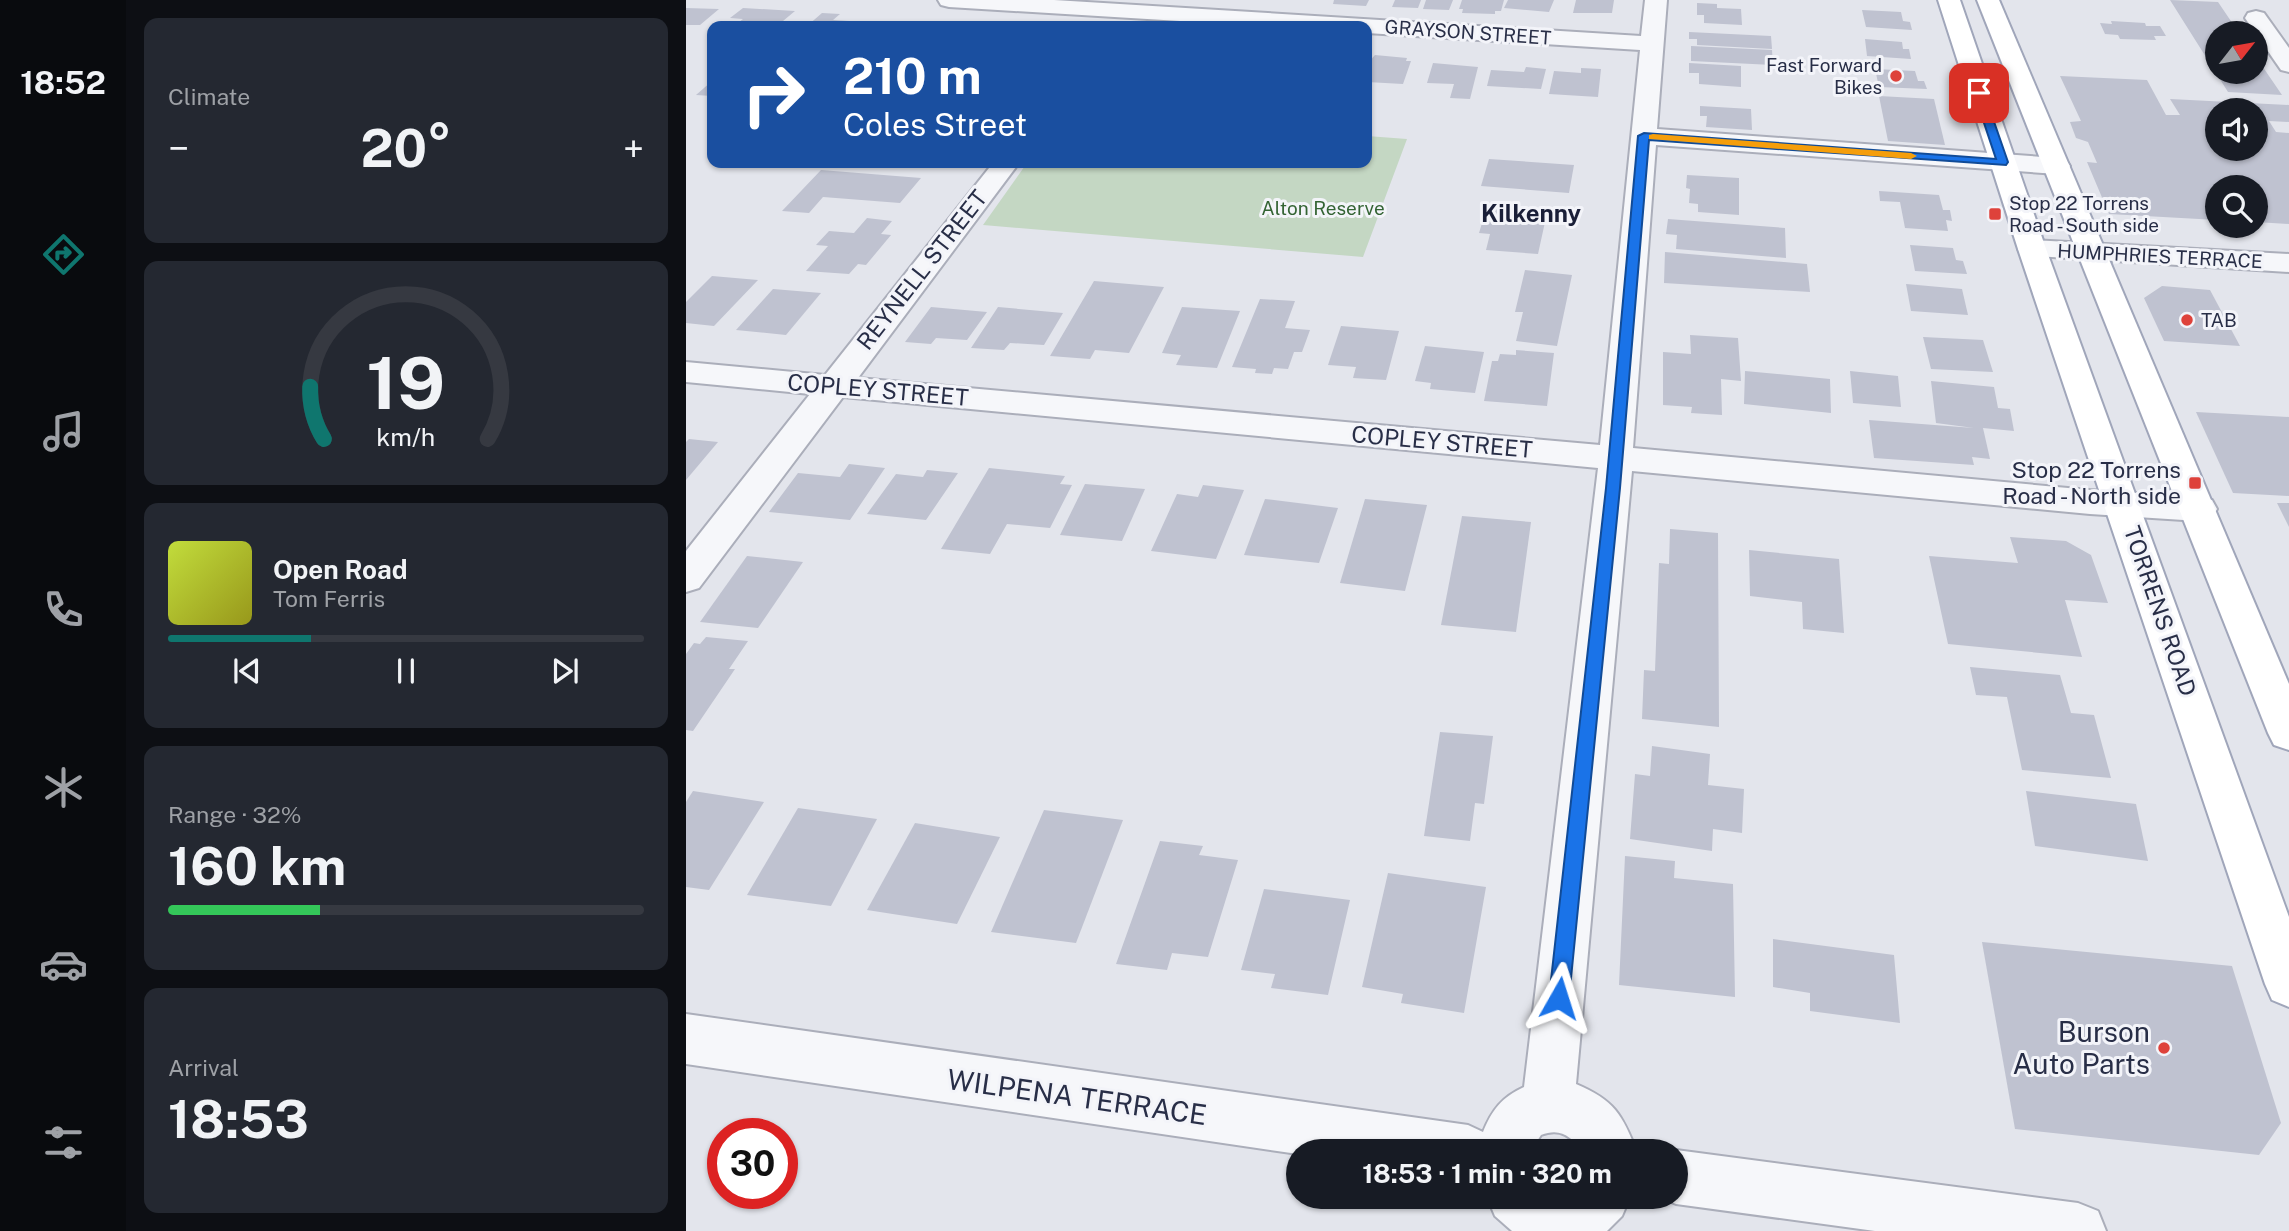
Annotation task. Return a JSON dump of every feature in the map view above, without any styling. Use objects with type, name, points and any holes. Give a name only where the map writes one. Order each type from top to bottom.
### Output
[{"type":"main road","name":"TORRENS ROAD","points":[[1949,0],[2032,249],[2289,984]]},
{"type":"main road","points":[[1988,0],[2289,733]]},
{"type":"street","name":"GRAYSON STREET","points":[[949,0],[1271,21]]},
{"type":"street","points":[[1548,1105],[1616,458],[1656,0]]},
{"type":"street","points":[[2289,20],[2256,18],[2289,65]]},
{"type":"street","name":"GRAYSON STREET","points":[[1372,27],[1652,44]]},
{"type":"street","points":[[1644,136],[2057,166]]},
{"type":"street","name":"REYNELL STREET","points":[[686,578],[1002,168]]},
{"type":"street","name":"HUMPHRIES TERRACE","points":[[2032,249],[2289,263]]},
{"type":"street","name":"COPLEY STREET","points":[[686,372],[2123,505],[2199,509]]},
{"type":"street","name":"WILPENA TERRACE","points":[[686,1039],[1378,1139]]},
{"type":"street","points":[[1507,1139],[1516,1121],[1536,1108],[1548,1105],[1572,1107],[1594,1120],[1604,1139]]},
{"type":"street","points":[[1688,1179],[2078,1231]]},
{"type":"street","points":[[1540,1216],[1578,1217],[1592,1209]]},
{"type":"green space","name":"Alton Reserve","points":[[1372,136],[1407,139],[1363,257],[983,225],[1023,168],[1372,168]]},
{"type":"building","points":[[1334,0],[1369,0],[1366,6],[1333,4]]},
{"type":"building","points":[[1395,0],[1421,0],[1418,8],[1392,7]]},
{"type":"building","points":[[1426,0],[1453,0],[1449,10],[1423,9]]},
{"type":"building","points":[[1462,0],[1504,0],[1501,11],[1495,11],[1495,14],[1462,13],[1463,9],[1459,9]]},
{"type":"building","points":[[1508,0],[1554,0],[1549,12],[1504,8]]},
{"type":"building","points":[[1576,0],[1614,0],[1612,13],[1573,13]]},
{"type":"building","points":[[2170,0],[2218,2],[2231,21],[2205,21],[2205,56]]},
{"type":"building","points":[[1697,3],[1717,4],[1717,8],[1741,9],[1742,25],[1704,23],[1704,15],[1697,15]]},
{"type":"building","points":[[686,8],[719,9],[700,25],[686,25]]},
{"type":"building","points":[[743,8],[795,11],[783,21],[740,21],[743,19],[730,18]]},
{"type":"building","points":[[1862,10],[1901,12],[1903,21],[1910,22],[1912,30],[1866,27]]},
{"type":"building","points":[[822,13],[840,14],[833,20],[849,21],[813,21]]},
{"type":"building","points":[[2111,21],[2160,26],[2166,36],[2154,36],[2156,40],[2120,39],[2118,35],[2105,34],[2100,23],[2112,24]]},
{"type":"building","points":[[1689,32],[1771,36],[1772,49],[1697,45],[1697,39],[1689,39]]},
{"type":"building","points":[[1865,39],[1902,42],[1903,49],[1909,49],[1911,59],[1867,56]]},
{"type":"building","points":[[1691,46],[1772,50],[1773,65],[1691,61]]},
{"type":"building","points":[[1375,55],[1407,58],[1406,61],[1411,61],[1403,84],[1372,82],[1372,58]]},
{"type":"building","points":[[1433,63],[1478,67],[1470,99],[1450,98],[1454,84],[1427,83]]},
{"type":"building","points":[[1689,63],[1741,66],[1741,87],[1699,84],[1699,73],[1689,73]]},
{"type":"building","points":[[1526,67],[1546,69],[1541,89],[1487,86],[1491,70],[1524,72]]},
{"type":"building","points":[[1581,68],[1601,69],[1598,97],[1549,94],[1554,71],[1581,73]]},
{"type":"building","name":"Fast Forward Bikes","points":[[1875,69],[1915,71],[1918,81],[1924,81],[1927,89],[1879,87]]},
{"type":"building","points":[[2268,75],[2282,95],[2228,92],[2223,84],[2268,84]]},
{"type":"building","points":[[2060,76],[2147,80],[2166,115],[2180,115],[2170,99],[2205,101],[2205,161],[2268,161],[2268,104],[2289,105],[2289,122],[2269,121],[2276,132],[2289,133],[2289,224],[2268,223],[2268,175],[2205,175],[2205,219],[2109,214],[2087,162],[2097,163],[2088,142],[2076,138],[2070,122],[2081,121]]},
{"type":"building","points":[[707,85],[707,96],[696,95]]},
{"type":"building","points":[[1879,96],[1934,99],[1945,145],[1888,141]]},
{"type":"building","points":[[1700,106],[1751,109],[1752,130],[1706,127],[1707,116],[1700,116]]},
{"type":"building","points":[[1489,159],[1574,165],[1569,193],[1481,186]]},
{"type":"building","points":[[821,170],[921,178],[900,203],[823,197],[809,213],[782,211]]},
{"type":"building","points":[[1687,175],[1739,178],[1739,215],[1698,212],[1698,204],[1689,203]]},
{"type":"building","points":[[1879,191],[1939,195],[1943,210],[1950,210],[1952,221],[1946,220],[1948,231],[1905,228],[1900,202],[1880,201]]},
{"type":"building","points":[[1487,207],[1547,213],[1538,254],[1486,250],[1490,234],[1479,233]]},
{"type":"building","points":[[867,218],[892,221],[881,234],[891,235],[866,265],[858,264],[849,274],[806,271],[828,246],[816,245],[829,231],[854,233]]},
{"type":"building","points":[[1668,219],[1785,228],[1786,258],[1676,249],[1677,235],[1666,234]]},
{"type":"building","points":[[1910,245],[1953,248],[1956,260],[1963,261],[1967,274],[1915,271]]},
{"type":"building","points":[[1665,252],[1807,264],[1810,292],[1664,283]]},
{"type":"building","points":[[1525,270],[1572,275],[1557,346],[1516,341],[1523,312],[1515,312]]},
{"type":"building","points":[[712,276],[758,280],[714,326],[686,323],[686,302]]},
{"type":"building","points":[[1094,281],[1164,287],[1129,353],[1095,350],[1090,359],[1050,356]]},
{"type":"building","points":[[1906,284],[1962,289],[1968,315],[1911,311]]},
{"type":"building","points":[[2162,286],[2210,290],[2240,346],[2164,341],[2144,298]]},
{"type":"building","points":[[773,289],[821,293],[786,335],[736,330]]},
{"type":"building","points":[[1260,299],[1295,301],[1285,328],[1310,330],[1302,352],[1294,352],[1288,369],[1274,368],[1272,374],[1255,373],[1256,369],[1232,367]]},
{"type":"building","points":[[931,307],[987,312],[967,340],[936,338],[931,344],[905,342]]},
{"type":"building","points":[[998,307],[1063,313],[1044,345],[1010,343],[1004,350],[971,348]]},
{"type":"building","points":[[1182,307],[1240,311],[1217,368],[1176,365],[1181,355],[1162,353]]},
{"type":"building","points":[[1341,326],[1399,331],[1386,380],[1353,378],[1356,367],[1328,365]]},
{"type":"building","points":[[1690,335],[1738,338],[1741,381],[1721,379],[1722,415],[1691,413],[1692,407],[1663,405],[1663,352],[1691,354]]},
{"type":"building","points":[[1923,337],[1983,340],[1993,372],[1931,369]]},
{"type":"building","points":[[1425,346],[1484,352],[1475,393],[1430,389],[1431,383],[1415,381]]},
{"type":"building","points":[[1516,350],[1554,353],[1547,406],[1484,401],[1492,361],[1498,361],[1500,354],[1516,355]]},
{"type":"building","points":[[1745,371],[1830,379],[1831,413],[1744,404]]},
{"type":"building","points":[[1850,371],[1898,376],[1901,407],[1853,403]]},
{"type":"building","points":[[1931,381],[1994,387],[1998,408],[2010,409],[2014,431],[1983,428],[1990,459],[1972,457],[1974,465],[1874,458],[1869,420],[1974,428],[1936,423]]},
{"type":"building","points":[[2196,412],[2289,417],[2289,496],[2233,493]]},
{"type":"building","points":[[689,439],[718,442],[686,480],[686,442]]},
{"type":"building","points":[[849,464],[885,468],[850,520],[769,512],[798,473],[840,477]]},
{"type":"building","points":[[989,468],[1065,476],[1060,484],[1072,485],[1050,528],[1007,524],[990,554],[941,549]]},
{"type":"building","points":[[927,470],[958,473],[926,520],[867,514],[896,474],[923,477]]},
{"type":"building","points":[[1085,484],[1145,489],[1122,541],[1060,535]]},
{"type":"building","points":[[1203,485],[1244,490],[1216,559],[1151,551],[1177,494],[1198,497]]},
{"type":"building","points":[[1265,499],[1338,508],[1319,563],[1244,555]]},
{"type":"building","points":[[1365,499],[1427,505],[1405,591],[1340,583]]},
{"type":"building","points":[[2277,503],[2289,503],[2289,527]]},
{"type":"building","points":[[1462,516],[1531,522],[1516,632],[1441,625]]},
{"type":"building","points":[[1670,529],[1718,533],[1719,727],[1642,719],[1644,670],[1655,671],[1659,563],[1669,564]]},
{"type":"building","points":[[2010,537],[2066,541],[2091,555],[2108,603],[2065,600],[2082,657],[1948,644],[1929,556],[2018,563]]},
{"type":"building","points":[[1749,550],[1839,559],[1844,633],[1803,629],[1802,602],[1750,596]]},
{"type":"building","points":[[747,556],[803,562],[758,628],[700,622]]},
{"type":"building","points":[[706,637],[748,641],[729,669],[735,669],[693,731],[686,730],[686,654],[694,643],[700,644]]},
{"type":"building","points":[[1970,667],[2060,675],[2071,713],[2094,715],[2111,778],[2022,770],[2007,697],[1976,695]]},
{"type":"building","points":[[1440,732],[1493,736],[1484,804],[1475,803],[1470,841],[1424,836]]},
{"type":"building","points":[[1652,746],[1710,754],[1708,785],[1744,789],[1742,833],[1713,829],[1712,851],[1630,839],[1635,774],[1650,776]]},
{"type":"building","points":[[693,791],[764,802],[709,890],[686,887],[686,802]]},
{"type":"building","points":[[2026,791],[2136,804],[2148,861],[2035,846]]},
{"type":"building","points":[[798,808],[877,819],[831,906],[747,895]]},
{"type":"building","points":[[1044,810],[1123,820],[1076,943],[991,932]]},
{"type":"building","points":[[915,823],[1000,837],[957,924],[867,910]]},
{"type":"building","points":[[1160,841],[1203,846],[1199,855],[1238,860],[1208,957],[1172,953],[1167,970],[1116,964]]},
{"type":"building","points":[[1625,856],[1675,861],[1674,878],[1733,884],[1735,997],[1619,985]]},
{"type":"building","points":[[1388,873],[1486,887],[1464,1013],[1401,1003],[1403,994],[1362,987]]},
{"type":"building","points":[[1264,889],[1350,900],[1328,995],[1271,988],[1275,974],[1241,970]]},
{"type":"building","points":[[1773,939],[1894,955],[1900,1023],[1810,1011],[1810,993],[1773,987]]},
{"type":"building","points":[[1982,942],[2232,966],[2281,1123],[2259,1155],[2015,1129]]},
{"type":"slow traffic","points":[[1653,137],[1911,156]]},
{"type":"place","name":"Fast Forward Bikes","points":[[1896,76]]},
{"type":"place","name":"Stop 22 Torrens Road - South side","points":[[1995,214]]},
{"type":"place","name":"TAB","points":[[2187,320]]},
{"type":"place","name":"Stop 22 Torrens Road - North side","points":[[2195,483]]},
{"type":"place","name":"Burson Auto Parts","points":[[2164,1048]]},
{"type":"district","name":"Kilkenny","points":[[1531,214]]},
{"type":"route","points":[[1559,998],[1613,488],[1644,136],[2002,162],[1979,93]]}]
